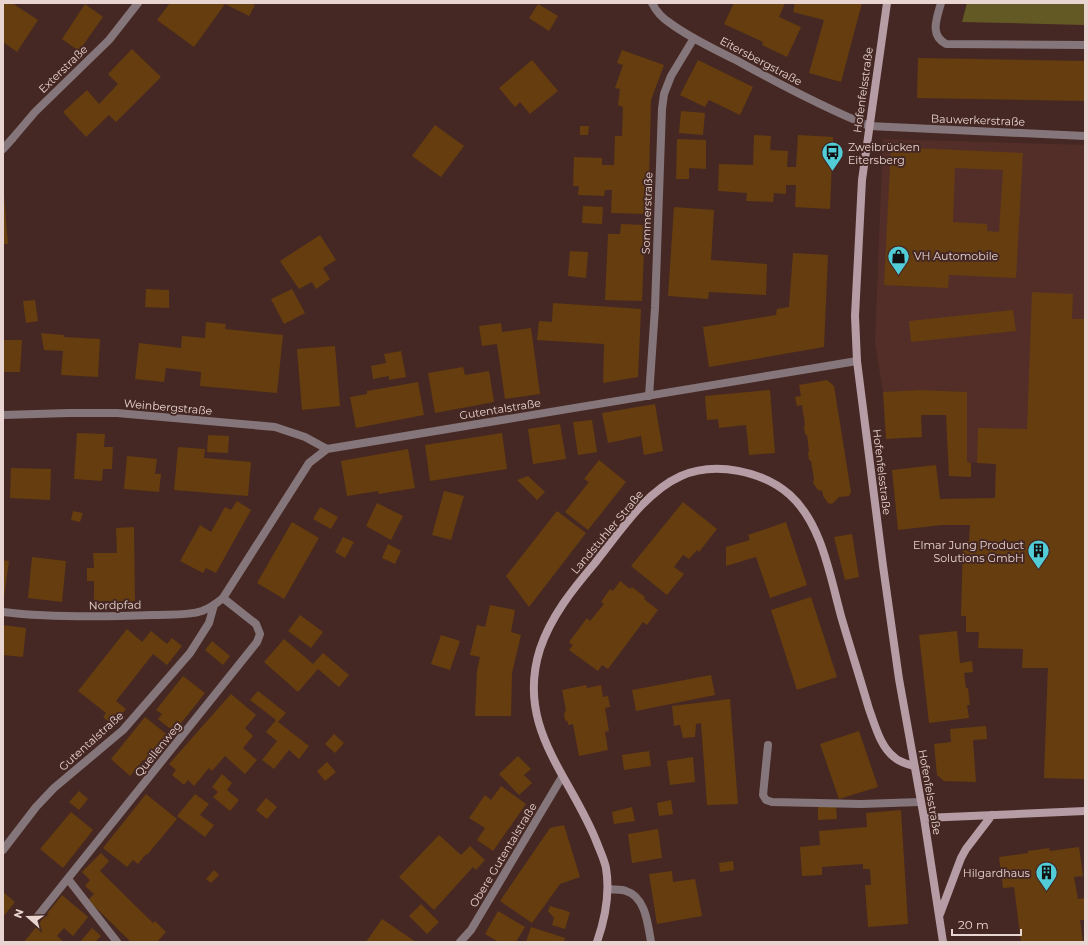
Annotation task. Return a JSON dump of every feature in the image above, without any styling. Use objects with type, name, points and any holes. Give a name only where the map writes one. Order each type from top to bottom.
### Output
[{"type":"main road","name":"Hofenfelsstraße","points":[[887,3],[862,180],[855,316],[857,361],[901,694],[924,818],[943,942]]},
{"type":"main road","name":"Landstuhler Straße","points":[[597,942],[602,926],[608,889],[606,866],[590,825],[562,777],[542,736],[536,709],[534,677],[540,649],[554,619],[568,596],[637,511],[656,491],[667,483],[701,470],[734,470],[769,481],[789,494],[800,505],[810,519],[822,547],[876,730],[886,749],[894,758],[914,766]]},
{"type":"main road","points":[[924,818],[1085,811]]},
{"type":"main road","points":[[940,915],[961,858],[966,849],[992,815]]},
{"type":"street","name":"Exterstraße","points":[[3,149],[35,112],[74,72],[109,40],[138,3]]},
{"type":"street","name":"Eitersbergstraße","points":[[652,3],[657,12],[669,23],[694,38],[846,117],[869,126]]},
{"type":"street","points":[[941,3],[935,25],[936,34],[940,41],[946,44],[1085,45]]},
{"type":"street","name":"Sommerstraße","points":[[649,396],[655,308],[662,109],[664,94],[671,76],[694,38]]},
{"type":"street","name":"Bauwerkerstraße","points":[[869,126],[1085,136]]},
{"type":"street","name":"Gutentalstraße","points":[[327,449],[857,361]]},
{"type":"street","name":"Weinbergstraße","points":[[3,414],[69,412],[117,413],[275,428],[305,437],[327,449]]},
{"type":"street","points":[[223,598],[310,463],[327,449]]},
{"type":"street","name":"Nordpfad","points":[[3,612],[70,616],[186,614],[202,611],[214,605],[223,598]]},
{"type":"street","name":"Quellenweg","points":[[37,917],[257,642],[260,634],[256,624],[223,598]]},
{"type":"street","name":"Gutentalstraße","points":[[3,850],[17,831],[54,788],[123,730],[190,653],[209,623],[214,605]]},
{"type":"street","points":[[768,745],[763,795],[766,800],[772,802],[861,804],[920,802]]},
{"type":"street","name":"Obere Gutentalstraße","points":[[460,942],[470,930],[562,777]]},
{"type":"street","points":[[68,879],[117,942]]},
{"type":"street","points":[[608,889],[627,891],[636,897],[643,907],[647,919],[651,942]]},
{"type":"shaded area","points":[[967,3],[1085,3],[1085,25],[962,22]]},
{"type":"shaded area","points":[[883,139],[1085,145],[1085,779],[1044,778],[1049,630],[991,616],[996,464],[967,462],[967,392],[920,390],[883,392],[875,343]]},
{"type":"building","points":[[3,3],[12,3],[38,20],[17,52],[3,42]]},
{"type":"building","points":[[170,3],[252,3],[255,5],[249,16],[225,4],[194,47],[157,20]]},
{"type":"building","points":[[734,3],[785,3],[779,17],[801,27],[787,57],[762,45],[763,42],[724,24]]},
{"type":"building","points":[[795,3],[862,3],[841,82],[809,73],[824,20],[793,12]]},
{"type":"building","points":[[85,4],[103,17],[79,51],[62,39]]},
{"type":"building","points":[[538,4],[558,16],[549,31],[529,18]]},
{"type":"building","points":[[132,49],[161,77],[116,122],[109,115],[86,137],[63,112],[87,90],[99,104],[118,84],[108,74]]},
{"type":"building","points":[[622,50],[664,65],[651,100],[648,214],[611,213],[612,190],[605,190],[604,196],[578,195],[579,186],[573,186],[574,157],[602,158],[602,165],[614,165],[615,136],[622,136],[623,107],[618,105],[620,89],[615,88],[623,65],[617,63]]},
{"type":"building","points":[[918,58],[1085,61],[1085,101],[917,98]]},
{"type":"building","points":[[532,60],[558,91],[530,114],[520,102],[515,107],[499,88]]},
{"type":"building","points":[[698,60],[753,87],[740,115],[709,100],[705,107],[680,95]]},
{"type":"building","points":[[681,111],[705,113],[703,135],[679,133]]},
{"type":"building","points":[[435,125],[464,146],[441,177],[412,156]]},
{"type":"building","points":[[580,126],[589,126],[588,135],[580,135]]},
{"type":"building","points":[[754,135],[771,136],[770,150],[788,151],[787,167],[796,167],[798,135],[833,137],[830,209],[795,207],[796,185],[786,185],[786,194],[774,193],[773,202],[746,201],[747,193],[718,191],[719,164],[753,165]]},
{"type":"building","points":[[677,139],[706,140],[706,169],[689,168],[689,179],[676,179]]},
{"type":"building","points":[[891,147],[1023,153],[1016,278],[949,275],[948,288],[884,285]],"holes":[[[955,168],[1003,170],[999,232],[987,231],[987,224],[953,222]]]},
{"type":"building","points":[[4,195],[8,244],[3,244]]},
{"type":"building","points":[[583,206],[603,207],[602,224],[582,223]]},
{"type":"building","points":[[674,207],[714,210],[711,260],[767,264],[766,295],[709,292],[708,299],[668,296]]},
{"type":"building","points":[[621,224],[645,225],[642,301],[605,300],[608,234],[620,234]]},
{"type":"building","points":[[320,235],[336,260],[323,268],[330,279],[316,289],[312,282],[299,289],[280,261]]},
{"type":"building","points":[[570,251],[588,252],[586,278],[568,276]]},
{"type":"building","points":[[793,253],[828,255],[824,347],[709,367],[703,327],[776,315],[777,309],[789,307]]},
{"type":"building","points":[[146,289],[169,290],[169,308],[145,307]]},
{"type":"building","points":[[292,289],[305,313],[284,324],[271,299]]},
{"type":"building","name":"Elmar Jung Product Solutions GmbH","points":[[1032,292],[1073,294],[1072,319],[1085,319],[1085,779],[1044,778],[1048,668],[1022,668],[1023,649],[978,648],[979,632],[966,632],[966,616],[961,616],[963,541],[969,541],[970,525],[942,525],[898,530],[892,470],[936,465],[940,499],[995,498],[996,464],[977,463],[978,428],[1027,429]]},
{"type":"building","points":[[35,300],[38,321],[26,323],[23,301]]},
{"type":"building","points":[[553,303],[641,309],[638,377],[603,383],[604,344],[537,340],[539,321],[552,322]]},
{"type":"building","points":[[1013,310],[1016,331],[911,342],[909,321]]},
{"type":"building","points":[[206,322],[226,324],[225,329],[283,335],[277,393],[200,386],[201,372],[166,368],[164,382],[135,379],[139,343],[181,348],[182,336],[205,338]]},
{"type":"building","points":[[501,323],[502,332],[531,328],[540,394],[505,399],[497,344],[482,346],[479,326]]},
{"type":"building","points":[[41,333],[64,335],[64,337],[100,339],[98,377],[61,375],[63,351],[44,350]]},
{"type":"building","points":[[3,340],[22,340],[20,372],[3,372]]},
{"type":"building","points":[[335,346],[340,406],[302,410],[297,349]]},
{"type":"building","points":[[401,351],[406,377],[389,380],[389,376],[373,379],[371,366],[386,363],[384,354]]},
{"type":"building","points":[[463,367],[465,375],[489,371],[494,402],[435,413],[428,373]]},
{"type":"building","points":[[827,380],[834,386],[851,492],[849,496],[839,497],[832,504],[828,503],[823,496],[822,491],[818,490],[813,483],[814,479],[811,461],[809,460],[802,405],[797,406],[795,397],[801,396],[799,385]]},
{"type":"building","points":[[418,382],[424,415],[356,428],[350,397],[367,394],[367,391]]},
{"type":"building","points":[[770,390],[775,453],[749,455],[746,425],[719,428],[718,419],[707,420],[705,396]]},
{"type":"building","points":[[920,390],[967,392],[967,462],[971,463],[971,477],[949,476],[946,415],[921,415],[922,437],[886,439],[883,392]]},
{"type":"building","points":[[655,404],[663,451],[644,455],[641,436],[608,443],[602,413]]},
{"type":"building","points":[[592,420],[597,452],[578,455],[573,422]]},
{"type":"building","points":[[560,424],[566,459],[533,464],[528,429]]},
{"type":"building","points":[[77,433],[105,434],[104,447],[113,447],[112,469],[103,469],[102,481],[74,479]]},
{"type":"building","points":[[502,433],[507,469],[430,481],[425,445]]},
{"type":"building","points":[[208,435],[229,436],[228,453],[207,452]]},
{"type":"building","points":[[178,447],[205,449],[204,458],[251,462],[248,496],[174,490]]},
{"type":"building","points":[[408,449],[415,488],[379,494],[378,491],[347,496],[341,461]]},
{"type":"building","points":[[127,456],[157,459],[155,474],[161,474],[159,492],[124,489]]},
{"type":"building","points":[[599,460],[626,482],[588,530],[565,512],[589,482],[584,479]]},
{"type":"building","points":[[11,468],[51,469],[50,500],[10,498]]},
{"type":"building","points":[[528,476],[545,492],[537,500],[517,480]]},
{"type":"building","points":[[444,491],[464,496],[451,540],[432,535]]},
{"type":"building","points":[[237,501],[251,510],[216,573],[206,568],[203,573],[180,561],[200,525],[211,532],[225,507],[231,510]]},
{"type":"building","points":[[683,502],[717,529],[699,552],[697,550],[689,559],[683,555],[674,567],[684,574],[667,595],[631,566]]},
{"type":"building","points":[[377,503],[403,516],[391,540],[366,526]]},
{"type":"building","points":[[320,507],[338,517],[331,529],[313,519]]},
{"type":"building","points":[[73,511],[83,513],[80,522],[71,520]]},
{"type":"building","points":[[557,511],[586,533],[529,607],[506,576]]},
{"type":"building","points":[[292,522],[319,538],[284,599],[257,583]]},
{"type":"building","points":[[786,522],[807,585],[770,598],[756,557],[726,566],[726,547],[750,540],[748,535]]},
{"type":"building","points":[[134,527],[135,601],[94,601],[94,581],[87,581],[87,568],[94,568],[93,553],[117,553],[116,528]]},
{"type":"building","points":[[852,534],[859,577],[845,580],[834,537]]},
{"type":"building","points":[[343,537],[354,542],[345,558],[335,552]]},
{"type":"building","points":[[388,544],[401,551],[395,564],[382,558]]},
{"type":"building","points":[[32,557],[66,561],[62,602],[28,598]]},
{"type":"building","points":[[3,560],[9,561],[4,597],[3,597]]},
{"type":"building","points":[[620,581],[630,589],[632,587],[658,610],[647,625],[643,622],[608,669],[602,665],[598,671],[569,650],[573,645],[569,642],[587,618],[590,621],[604,604],[601,602],[610,589],[613,591]]},
{"type":"building","points":[[811,597],[837,677],[797,690],[771,610]]},
{"type":"building","points":[[490,605],[515,610],[511,632],[521,635],[512,673],[511,716],[475,716],[477,671],[480,657],[470,655],[477,625],[485,627]]},
{"type":"building","points":[[300,615],[323,632],[311,648],[288,631]]},
{"type":"building","points":[[3,625],[26,628],[23,657],[3,655]]},
{"type":"building","points":[[127,629],[142,642],[151,631],[167,644],[172,638],[182,646],[167,665],[153,654],[116,701],[126,709],[113,725],[103,717],[106,713],[78,691]]},
{"type":"building","points":[[957,631],[960,663],[972,661],[973,672],[964,673],[970,705],[967,705],[969,718],[929,723],[919,635]]},
{"type":"building","points":[[441,635],[460,641],[450,670],[431,664]]},
{"type":"building","points":[[284,639],[313,664],[323,653],[349,675],[339,687],[318,669],[298,692],[264,662]]},
{"type":"building","points":[[212,641],[230,656],[223,665],[205,650]]},
{"type":"building","points":[[711,675],[715,695],[636,711],[632,690]]},
{"type":"building","points":[[183,676],[205,693],[174,732],[158,719],[162,714],[156,710]]},
{"type":"building","points":[[586,685],[587,688],[601,685],[603,697],[608,696],[610,707],[605,708],[609,731],[605,732],[608,750],[579,756],[573,724],[568,725],[568,722],[565,720],[564,714],[566,710],[562,690]]},
{"type":"building","points":[[258,691],[286,713],[278,722],[309,746],[299,759],[289,750],[274,769],[262,760],[277,741],[266,732],[276,720],[250,700]]},
{"type":"building","points":[[231,694],[256,715],[245,728],[253,736],[243,748],[257,760],[245,774],[225,756],[212,771],[209,768],[194,786],[188,780],[184,785],[172,775],[176,770],[169,764]]},
{"type":"building","points":[[730,699],[738,804],[707,805],[701,723],[696,724],[695,737],[683,738],[680,725],[674,726],[672,706]]},
{"type":"building","points":[[145,717],[170,737],[148,764],[143,760],[130,776],[111,759]]},
{"type":"building","points":[[986,726],[987,739],[973,740],[976,782],[944,781],[937,775],[934,744],[951,742],[950,729]]},
{"type":"building","points":[[859,731],[878,787],[839,799],[820,744]]},
{"type":"building","points":[[334,734],[344,743],[335,753],[325,744]]},
{"type":"building","points":[[649,751],[651,766],[624,770],[622,755]]},
{"type":"building","points":[[518,756],[531,769],[524,775],[532,783],[519,795],[499,774]]},
{"type":"building","points":[[693,757],[695,782],[670,785],[667,761]]},
{"type":"building","points":[[327,762],[336,772],[325,781],[317,771]]},
{"type":"building","points":[[222,774],[232,783],[227,790],[239,800],[230,811],[213,797],[218,792],[212,787]]},
{"type":"building","points":[[501,786],[526,804],[493,851],[477,840],[485,828],[469,818],[485,795],[491,800]]},
{"type":"building","points":[[79,791],[88,799],[79,810],[69,802]]},
{"type":"building","points":[[146,794],[177,819],[138,864],[133,860],[127,867],[103,848]]},
{"type":"building","points":[[195,794],[209,804],[200,815],[214,825],[205,837],[177,816]]},
{"type":"building","points":[[266,798],[277,807],[267,819],[256,810]]},
{"type":"building","points":[[671,800],[673,814],[659,816],[657,803]]},
{"type":"building","points":[[836,806],[837,819],[818,820],[818,807]]},
{"type":"building","points":[[632,807],[635,821],[614,824],[612,812]]},
{"type":"building","points":[[901,810],[908,924],[868,927],[865,885],[871,885],[870,869],[863,869],[863,864],[822,867],[822,875],[802,876],[800,847],[820,845],[819,831],[867,827],[866,813]]},
{"type":"building","points":[[71,812],[93,830],[63,868],[40,849]]},
{"type":"building","points":[[564,825],[580,877],[560,884],[532,923],[500,901],[550,828]]},
{"type":"building","points":[[658,829],[662,858],[632,863],[628,834]]},
{"type":"building","points":[[439,835],[461,855],[470,846],[485,860],[476,870],[473,867],[434,910],[399,877]]},
{"type":"building","name":"Hilgardhaus","points":[[1079,847],[1083,876],[1074,877],[1078,899],[1085,898],[1085,920],[1080,920],[1083,942],[1021,942],[1014,887],[1003,888],[999,857],[1028,853],[1028,851],[1049,848],[1050,851]]},
{"type":"building","points":[[101,853],[109,861],[100,871],[153,923],[155,921],[166,932],[157,942],[131,942],[88,900],[94,894],[85,886],[90,880],[82,872]]},
{"type":"building","points":[[733,861],[734,870],[720,872],[719,863]]},
{"type":"building","points":[[214,870],[219,875],[211,883],[206,879]]},
{"type":"building","points":[[672,871],[673,882],[695,879],[702,916],[657,924],[649,874]]},
{"type":"building","points":[[3,892],[15,902],[3,917]]},
{"type":"building","points":[[62,895],[88,917],[73,936],[64,928],[57,936],[64,942],[24,942]]},
{"type":"building","points":[[421,904],[439,922],[427,934],[409,916]]},
{"type":"building","points":[[550,906],[570,912],[565,929],[552,925],[554,918],[548,911]]},
{"type":"building","points":[[498,911],[525,927],[516,942],[499,942],[485,934]]},
{"type":"building","points":[[382,919],[416,942],[366,942]]},
{"type":"building","points":[[531,927],[565,938],[564,942],[526,942]]},
{"type":"building","points":[[92,928],[101,936],[95,942],[80,942]]},
{"type":"place","name":"Zweibrücken Eitersberg","points":[[833,172]]},
{"type":"place","name":"VH Automobile","points":[[898,276]]},
{"type":"place","name":"Elmar Jung Product Solutions GmbH","points":[[1039,570]]},
{"type":"place","name":"Hilgardhaus","points":[[1046,892]]}]
